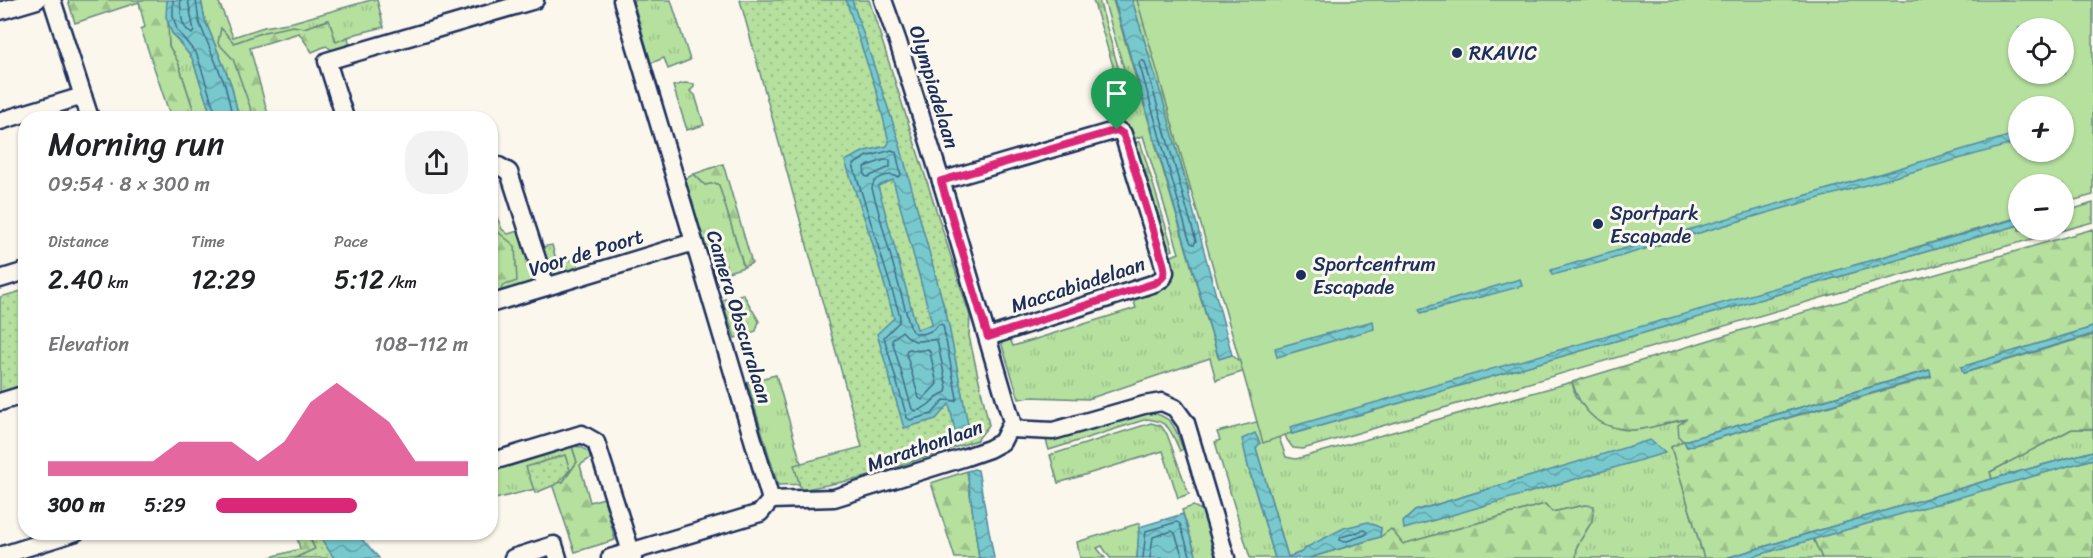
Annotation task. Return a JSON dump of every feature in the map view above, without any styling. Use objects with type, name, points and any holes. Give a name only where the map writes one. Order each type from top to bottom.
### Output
[{"type":"street","points":[[0,11],[37,0]]},
{"type":"street","points":[[52,0],[88,111]]},
{"type":"street","points":[[343,111],[327,61],[535,0]]},
{"type":"street","name":"Camera Obscuralaan","points":[[622,0],[771,500]]},
{"type":"street","name":"Olympiadelaan","points":[[888,1],[898,42],[1010,412],[1012,422],[1010,429]]},
{"type":"street","points":[[33,111],[83,96]]},
{"type":"street","points":[[0,121],[18,116]]},
{"type":"street","name":"Maccabiadelaan","points":[[941,181],[1117,130],[1123,134],[1163,263],[1165,272],[1163,278],[1155,283],[988,337]]},
{"type":"street","points":[[498,166],[509,172],[546,287]]},
{"type":"street","name":"Voor de Poort","points":[[498,302],[694,242]]},
{"type":"street","points":[[0,279],[18,273]]},
{"type":"street","points":[[0,402],[18,396]]},
{"type":"street","name":"Marathonlaan","points":[[771,500],[834,498],[989,449],[1002,442],[1010,429],[1053,431],[1162,402],[1174,408],[1186,423],[1227,558]]},
{"type":"street","points":[[498,460],[582,434],[596,442],[632,555]]},
{"type":"street","points":[[610,558],[632,555],[760,513],[771,500]]},
{"type":"street","points":[[7,555],[52,540]]},
{"type":"street","points":[[513,558],[554,545],[558,558]]},
{"type":"green space","points":[[68,0],[167,0],[169,46],[178,62],[194,111],[169,111],[141,29],[145,27],[139,2],[75,23]]},
{"type":"green space","points":[[201,0],[218,0],[233,37],[264,27],[293,22],[377,0],[384,27],[336,42],[328,20],[304,28],[293,27],[233,43],[252,111],[237,111],[231,84],[205,20]]},
{"type":"green space","points":[[633,0],[671,0],[690,60],[668,69],[664,58],[651,63]]},
{"type":"green space","points":[[740,0],[869,0],[970,316],[969,336],[989,425],[977,440],[863,478],[801,490],[794,465],[862,447]]},
{"type":"green space","points":[[1093,0],[1099,0],[1126,95],[1115,93],[1110,73],[1113,66]]},
{"type":"green space","points":[[1104,0],[1113,0],[1218,357],[1232,355],[1239,361],[1248,361],[1252,369],[1216,380],[1210,358],[1088,399],[1031,397],[1019,399],[1001,342],[1010,339],[1013,346],[1136,308],[1131,293],[1173,281],[1167,258],[1179,253],[1143,136],[1130,140],[1117,108],[1133,101]]},
{"type":"green space","points":[[1132,0],[1145,0],[1198,186],[1189,191]]},
{"type":"green space","name":"Sportpark Escapade","points":[[1137,0],[2093,0],[2093,195],[2074,200],[2074,174],[2008,174],[2008,220],[1330,419],[1263,443]]},
{"type":"green space","points":[[166,17],[172,33],[192,58],[210,111],[194,111],[178,62],[169,46]]},
{"type":"green space","points":[[329,20],[336,42],[348,37],[350,47],[335,52],[326,46],[312,52],[299,33],[250,48],[267,111],[252,111],[233,59],[218,43],[221,28],[234,43],[264,32],[293,26],[304,28]]},
{"type":"green space","points":[[685,83],[694,84],[690,91],[695,95],[704,125],[687,130],[673,86]]},
{"type":"green space","points":[[1140,141],[1173,250],[1165,253],[1131,145]]},
{"type":"green space","points":[[723,164],[752,263],[744,267],[719,185],[715,183],[705,185],[694,174]]},
{"type":"green space","points":[[694,174],[705,185],[719,184],[744,267],[728,272],[725,262],[712,268],[685,179]]},
{"type":"green space","points":[[2093,203],[2093,222],[2074,227],[2074,209]]},
{"type":"green space","points":[[498,220],[502,229],[508,234],[522,230],[535,278],[530,284],[501,293],[498,268]]},
{"type":"green space","points":[[2008,228],[2008,240],[2028,240],[1841,292],[1303,449],[1293,448],[1283,430],[1292,434]]},
{"type":"green space","points":[[2093,229],[2093,327],[1962,367],[1964,373],[2093,335],[2093,429],[2072,429],[1990,472],[1992,479],[1726,558],[1704,558],[1671,447],[1683,441],[1679,437],[1678,425],[1687,419],[1639,430],[1610,426],[1593,417],[1586,410],[1572,382],[1739,331],[2055,240],[2074,240],[2074,234]],"holes":[[[1929,370],[1931,377],[1687,447],[1684,441]]]},
{"type":"green space","points":[[498,232],[515,246],[517,281],[502,286],[501,293],[498,294]]},
{"type":"green space","points":[[552,245],[557,263],[577,258],[579,270],[562,274],[552,272],[546,263],[541,247]]},
{"type":"green space","points":[[18,292],[18,388],[0,393],[0,297]]},
{"type":"green space","points":[[743,294],[759,321],[756,331],[735,338],[722,300]]},
{"type":"green space","points":[[776,375],[807,484],[778,485],[747,382]]},
{"type":"green space","points":[[1572,382],[1576,398],[1633,430],[1689,419],[1684,441],[1671,447],[1704,558],[1576,558],[1577,546],[1592,521],[1585,505],[1552,512],[1545,504],[1403,544],[1380,537],[1381,528],[1307,547],[1302,552],[1288,557],[1256,448],[1259,443],[1243,439],[1248,466],[1275,558],[1250,558],[1215,442],[1220,440],[1217,432],[1264,420],[1277,432],[1286,457],[1296,459]],"holes":[[[1629,447],[1403,522],[1415,511]]]},
{"type":"green space","points":[[1146,411],[1162,416],[1172,423],[1183,449],[1180,451],[1172,433],[1165,425],[1147,419],[1049,450],[1046,440],[1081,432]]},
{"type":"green space","points":[[1151,423],[1161,426],[1167,434],[1189,494],[1178,498],[1163,451],[1058,483],[1050,455]]},
{"type":"green space","points":[[2072,429],[2093,429],[2093,451],[1992,479],[1990,472]]},
{"type":"green space","points":[[572,446],[577,462],[563,482],[498,498],[498,469]]},
{"type":"green space","points":[[572,446],[581,447],[590,453],[591,458],[580,465],[590,502],[604,498],[615,540],[575,552],[552,484],[563,482],[577,462]]},
{"type":"green space","points":[[565,455],[570,470],[557,484],[535,493],[526,467]]},
{"type":"green space","points":[[2093,459],[2093,558],[1822,558],[1813,538]]},
{"type":"green space","points":[[967,471],[979,558],[955,558],[931,483]]},
{"type":"green space","points":[[1545,504],[1552,512],[1585,505],[1594,506],[1592,521],[1577,546],[1576,558],[1309,558],[1380,537],[1391,529],[1403,544]]},
{"type":"green space","points":[[1193,506],[1204,511],[1218,558],[1197,558],[1182,510]]},
{"type":"green space","points":[[1140,523],[1137,558],[1110,558],[1102,546],[1097,548],[1105,558],[1080,558],[1077,542]]},
{"type":"green space","points":[[1813,538],[1822,558],[1748,558]]},
{"type":"green space","points":[[298,540],[310,540],[315,549],[295,558],[267,558],[300,549]]},
{"type":"green space","points":[[311,540],[323,540],[336,558],[295,558],[315,549]]},
{"type":"water","points":[[167,0],[201,0],[205,20],[231,84],[237,111],[210,111],[192,58],[172,33],[166,17]]},
{"type":"water","points":[[846,0],[852,0],[898,138],[948,321],[970,435],[957,439],[949,404],[936,419],[904,428],[877,334],[894,318],[871,238],[845,161],[865,151],[887,146],[889,142],[877,93]],"holes":[[[893,180],[932,323],[917,329],[878,186]]]},
{"type":"water","points":[[1114,0],[1132,0],[1168,117],[1232,355],[1219,359]]},
{"type":"water","points":[[2008,136],[2008,145],[1598,263],[1552,275],[1551,270]]},
{"type":"water","points":[[2008,221],[2008,228],[1292,434],[1290,427]]},
{"type":"water","points":[[1520,279],[1522,286],[1421,313],[1420,309]]},
{"type":"water","points":[[1373,321],[1374,329],[1277,357],[1275,348]]},
{"type":"water","points":[[2093,327],[2093,334],[1963,373],[1961,367]]},
{"type":"water","points":[[1930,370],[1931,376],[1687,447],[1684,441]]},
{"type":"water","points":[[1255,433],[1260,443],[1256,448],[1288,557],[1302,552],[1307,547],[1344,528],[1368,522],[1381,528],[1380,537],[1309,558],[1275,558],[1242,439]]},
{"type":"water","points":[[1650,440],[1665,453],[1404,529],[1403,522],[1415,511]]},
{"type":"water","points":[[2093,451],[2093,459],[1748,558],[1726,558],[1992,479]]},
{"type":"water","points":[[978,470],[994,558],[979,558],[967,471]]},
{"type":"water","points":[[1183,514],[1197,558],[1137,558],[1139,527]]},
{"type":"water","points":[[322,540],[362,540],[379,558],[334,558]]},
{"type":"place","name":"RKAVIC","points":[[1457,53]]},
{"type":"place","name":"Sportpark Escapade","points":[[1598,224]]},
{"type":"place","name":"Sportcentrum Escapade","points":[[1301,275]]},
{"type":"route","points":[[1117,130],[1123,134],[1127,144],[1163,263],[1165,272],[1163,278],[1155,283],[988,337],[941,181],[1117,130]]}]
